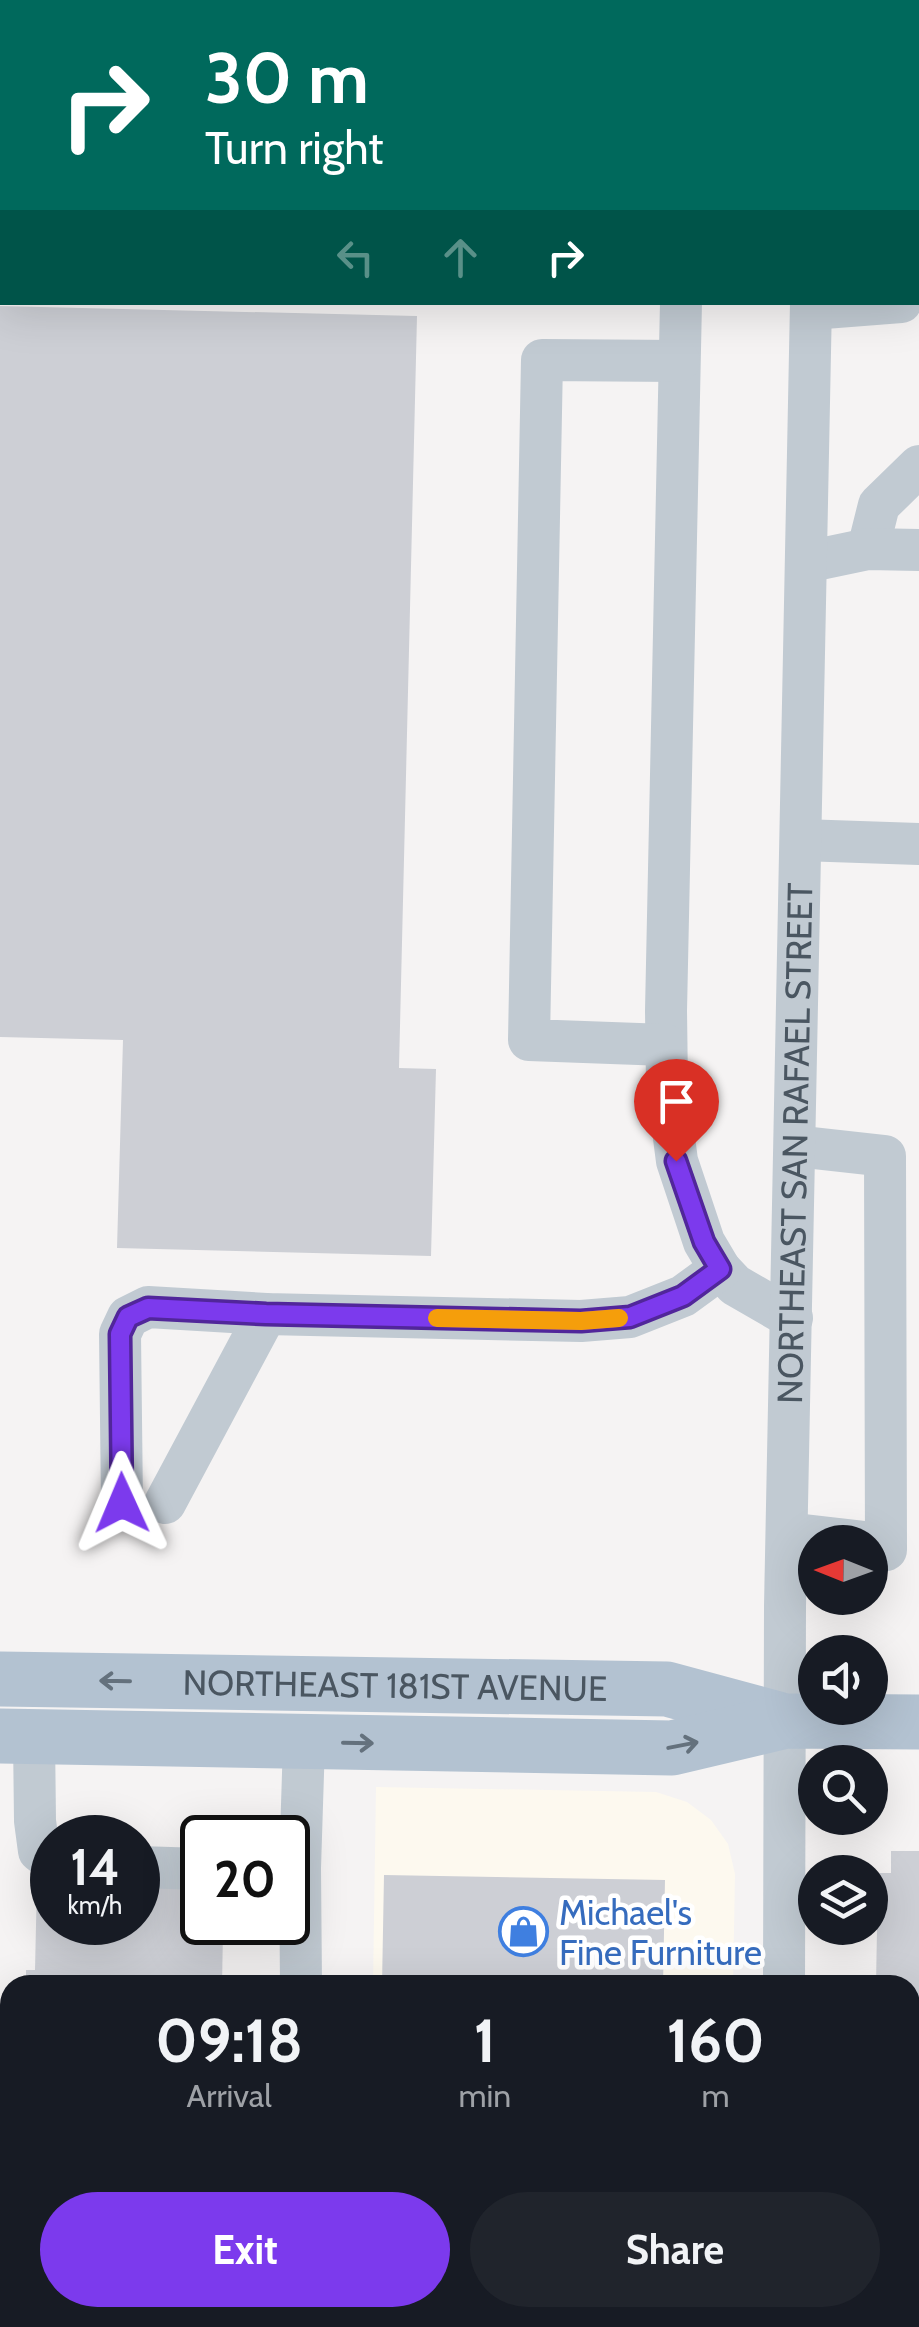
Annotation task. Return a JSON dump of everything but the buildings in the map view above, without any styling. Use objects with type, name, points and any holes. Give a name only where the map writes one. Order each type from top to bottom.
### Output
[{"type":"main road","name":"NORTHEAST 181ST AVENUE","points":[[0,1679],[667,1689],[786,1720],[919,1722]]},
{"type":"main road","name":"NORTHEAST 181ST AVENUE","points":[[17,1736],[672,1748],[786,1720]]},
{"type":"street","points":[[680,305],[666,1046],[676,1161],[704,1242],[720,1269],[735,1285],[792,1318]]},
{"type":"street","name":"NORTHEAST SAN RAFAEL STREET","points":[[784,1975],[787,1533],[811,306]]},
{"type":"street","points":[[666,1046],[528,1040],[542,360],[679,361]]},
{"type":"street","points":[[868,549],[879,505],[919,466]]},
{"type":"street","points":[[806,562],[868,549],[919,550]]},
{"type":"street","points":[[800,840],[919,844]]},
{"type":"street","points":[[795,1146],[886,1156],[885,1525]]},
{"type":"street","points":[[122,1503],[120,1334],[128,1317],[148,1308],[581,1321],[630,1317],[683,1296],[720,1269]]},
{"type":"street","points":[[165,1503],[266,1314]]},
{"type":"street","points":[[787,1533],[798,1535]]},
{"type":"street","points":[[17,1736],[33,1815]]},
{"type":"street","points":[[298,1815],[304,1742]]},
{"type":"street","points":[[299,1945],[300,1975]]},
{"type":"shaded area","points":[[376,1787],[656,1792],[687,1802],[711,1820],[728,1844],[735,1874],[733,1975],[373,1975]]},
{"type":"slow traffic","points":[[437,1318],[619,1318]]},
{"type":"place","name":"Michael's Fine Furniture","points":[[524,1932]]},
{"type":"route","points":[[122,1503],[120,1334],[128,1317],[148,1308],[581,1321],[630,1317],[683,1296],[720,1269],[704,1242],[676,1161]]}]
